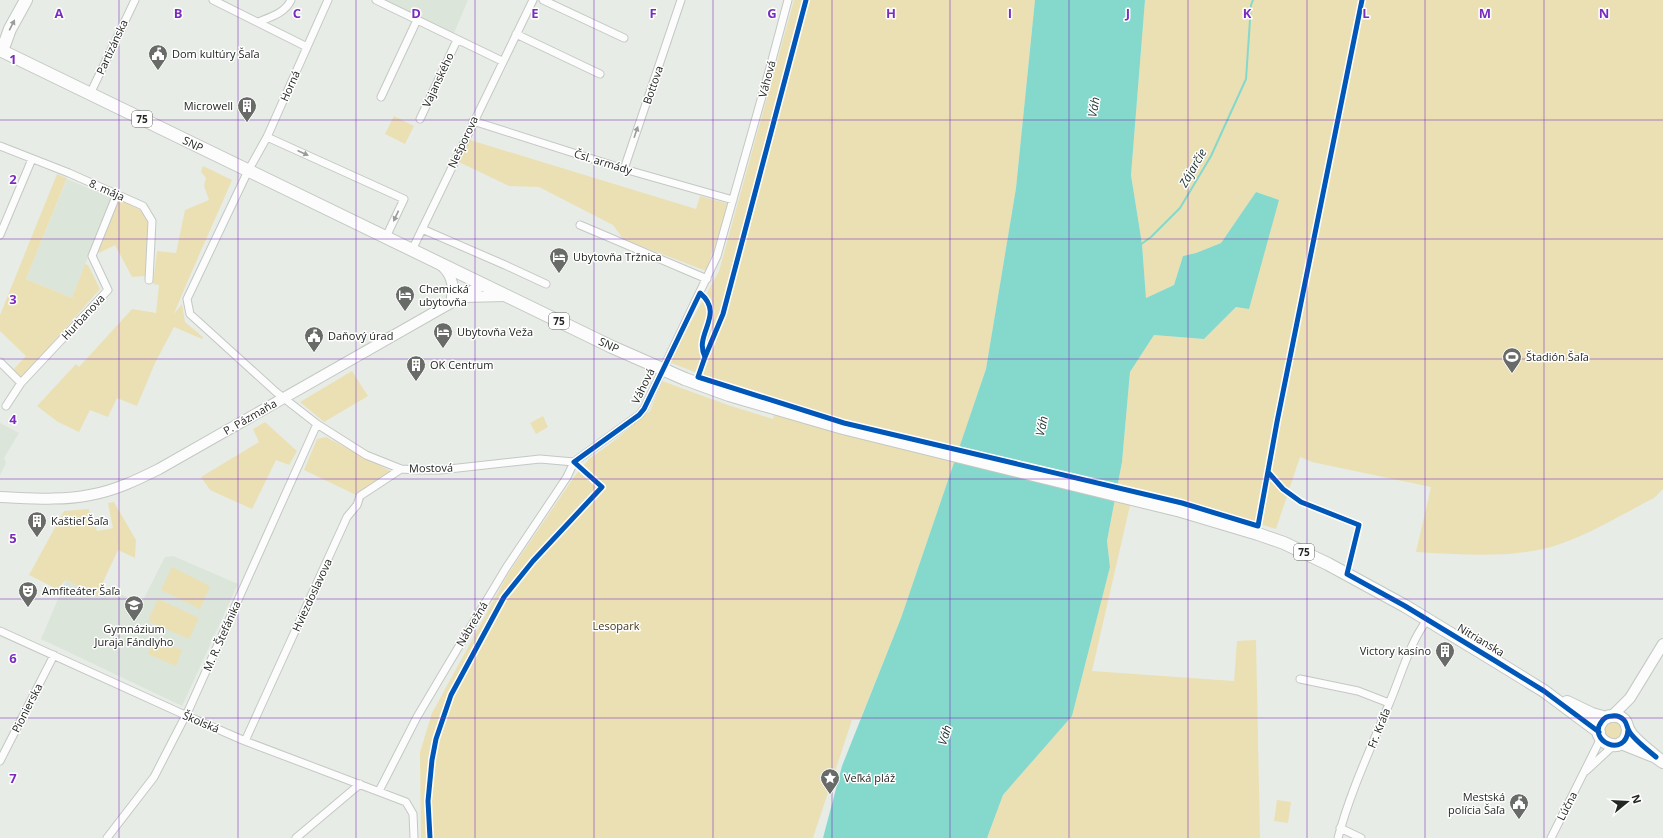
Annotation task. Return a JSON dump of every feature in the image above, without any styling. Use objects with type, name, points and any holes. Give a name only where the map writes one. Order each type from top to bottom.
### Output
[{"type":"main road","name":"75","points":[[1,52],[10,29],[26,0]]},
{"type":"main road","name":"SNP","points":[[1,52],[261,176],[612,347],[685,379],[729,395],[843,428],[1181,511],[1227,524],[1284,543],[1347,574]]},
{"type":"main road","points":[[436,261],[446,269],[454,286],[451,303]]},
{"type":"main road","name":"P. Pázmaňa","points":[[0,497],[88,496],[116,488],[159,469],[484,284]]},
{"type":"main road","points":[[461,297],[506,296]]},
{"type":"main road","name":"Nitrianska","points":[[1347,574],[1428,620],[1544,691],[1592,714],[1619,717],[1659,760]]},
{"type":"main road","points":[[1600,735],[1600,724],[1630,698],[1663,644]]},
{"type":"main road","name":"Nitrianska","points":[[1544,691],[1600,735],[1605,743],[1617,744],[1659,760]]},
{"type":"main road","points":[[1617,744],[1625,739],[1630,698]]},
{"type":"street","name":"Partizánska","points":[[90,94],[135,0]]},
{"type":"street","points":[[213,0],[307,47]]},
{"type":"street","points":[[258,22],[274,16],[288,7],[291,0]]},
{"type":"street","name":"Horná","points":[[242,183],[267,137],[328,0]]},
{"type":"street","name":"Vajanského","points":[[376,0],[502,61]]},
{"type":"street","name":"Nešporova","points":[[412,250],[532,0]]},
{"type":"street","points":[[543,0],[624,38]]},
{"type":"street","name":"Bottova","points":[[624,169],[681,0]]},
{"type":"street","name":"Váhová","points":[[574,462],[639,415],[644,409],[717,256],[788,0]]},
{"type":"street","points":[[381,97],[417,20]]},
{"type":"street","points":[[516,34],[600,74]]},
{"type":"street","name":"Vajanského","points":[[420,120],[457,40]]},
{"type":"street","name":"Čsl. armády","points":[[473,121],[624,169],[733,200]]},
{"type":"street","points":[[267,137],[404,199],[386,237]]},
{"type":"street","name":"8. mája","points":[[0,146],[70,173],[143,206],[152,221],[149,280]]},
{"type":"street","points":[[0,235],[32,159]]},
{"type":"street","points":[[242,183],[261,176]]},
{"type":"street","name":"Mostová","points":[[242,183],[187,299],[190,314],[210,334],[283,398],[317,424],[366,455],[401,469],[440,470],[540,459],[574,462]]},
{"type":"street","name":"Hurbanova","points":[[6,406],[22,383],[108,290],[92,256],[117,194]]},
{"type":"street","points":[[580,225],[706,279]]},
{"type":"street","points":[[422,229],[546,284]]},
{"type":"street","points":[[0,362],[22,383]]},
{"type":"street","name":"M. R. Štefánika","points":[[107,838],[154,777],[185,715],[317,424]]},
{"type":"street","name":"Nábrežná","points":[[378,791],[417,717],[446,668],[506,568],[567,477],[574,462]]},
{"type":"street","name":"Hviezdoslavova","points":[[245,740],[347,517],[357,505],[360,496],[401,469]]},
{"type":"street","name":"Fr. Kráľa","points":[[1338,838],[1354,788],[1412,647],[1428,620]]},
{"type":"street","name":"Školská","points":[[0,631],[185,715],[245,740],[406,802],[413,814],[414,838]]},
{"type":"street","name":"Pionierska","points":[[0,761],[54,655]]},
{"type":"street","points":[[1300,679],[1358,691],[1389,703]]},
{"type":"street","name":"Lúčna","points":[[1551,838],[1583,774],[1600,735]]},
{"type":"street","name":"Lúčna","points":[[1583,774],[1617,744]]},
{"type":"street","points":[[296,838],[360,784]]},
{"type":"street","points":[[1340,828],[1361,838]]},
{"type":"shaded area","points":[[385,0],[468,0],[454,33]]},
{"type":"shaded area","points":[[67,179],[111,198],[72,298],[26,279]]},
{"type":"shaded area","points":[[0,423],[19,433],[4,458],[6,463],[0,475]]},
{"type":"shaded area","name":"Gymnázium Juraja Fándlyho","points":[[173,556],[238,584],[182,706],[41,639],[66,580],[97,595],[102,585],[141,604],[165,557]]},
{"type":"green space","name":"Lesopark","points":[[794,0],[1035,0],[1016,188],[986,369],[901,618],[860,720],[852,720],[813,838],[421,838],[420,752],[432,713],[508,574],[574,477],[589,459],[650,411],[662,381],[728,405],[773,419],[777,401],[715,380],[669,362],[719,271]]},
{"type":"green space","points":[[1145,0],[1663,0],[1663,489],[1654,498],[1597,528],[1567,541],[1538,550],[1508,554],[1477,555],[1416,552],[1431,487],[1312,462],[1300,457],[1276,529],[1134,488],[1092,671],[1234,681],[1237,641],[1256,640],[1260,838],[987,838],[1003,795],[1072,716],[1110,567],[1107,541],[1122,462],[1130,372],[1154,335],[1204,339],[1236,307],[1279,200],[1256,192],[1221,243],[1196,253],[1183,256],[1174,285],[1146,298],[1142,244],[1131,175]]},
{"type":"green space","points":[[394,116],[414,126],[405,144],[385,134]]},
{"type":"green space","points":[[470,140],[696,209],[700,196],[729,204],[706,271],[623,239],[613,225],[539,187],[509,186],[459,162]]},
{"type":"green space","points":[[203,166],[232,180],[174,314],[182,304],[185,322],[203,337],[202,339],[174,327],[155,363],[137,406],[117,398],[108,417],[90,410],[79,432],[58,422],[37,406],[76,364],[79,367],[132,309],[156,313],[159,285],[153,284],[157,251],[176,253],[185,210],[209,200],[204,186],[206,178],[201,172]]},
{"type":"green space","points":[[57,174],[67,178],[26,279],[72,298],[85,264],[88,265],[100,289],[20,380],[12,371],[26,356],[0,331],[0,315]]},
{"type":"green space","points":[[117,198],[144,212],[148,221],[145,276],[132,277],[115,245],[99,253],[97,250]]},
{"type":"green space","points":[[352,371],[368,396],[324,422],[300,402]]},
{"type":"green space","points":[[543,416],[548,427],[536,434],[530,423]]},
{"type":"green space","points":[[265,422],[297,451],[289,465],[276,460],[252,509],[210,490],[201,477],[259,442],[253,429]]},
{"type":"green space","points":[[326,437],[392,472],[356,495],[304,470],[317,439]]},
{"type":"green space","points":[[114,502],[136,540],[135,558],[118,550],[97,595],[66,580],[57,589],[29,575],[64,511],[89,509],[93,527],[96,527],[97,531],[113,528],[108,503]]},
{"type":"green space","points":[[172,567],[210,586],[200,609],[161,590]]},
{"type":"green space","points":[[158,599],[199,618],[189,639],[148,621]]},
{"type":"green space","points":[[154,638],[182,650],[176,666],[148,654]]},
{"type":"green space","points":[[1608,721],[1619,722],[1623,729],[1621,736],[1616,740],[1605,738],[1603,725]]},
{"type":"green space","points":[[1277,800],[1291,802],[1288,823],[1274,821]]},
{"type":"water","name":"Váh","points":[[1035,0],[1145,0],[1131,175],[1142,244],[1146,298],[1174,285],[1183,256],[1196,253],[1221,243],[1256,192],[1279,200],[1249,309],[1236,307],[1204,339],[1154,335],[1130,372],[1122,462],[1107,541],[1110,567],[1072,716],[1003,795],[987,838],[823,838],[842,766],[901,618],[986,369],[1016,188]]},
{"type":"waterway","name":"Zájarčie","points":[[1140,245],[1151,237],[1180,208],[1211,156],[1246,79],[1251,5],[1253,0]]},
{"type":"cycle path","points":[[806,0],[723,314],[698,377],[844,423],[1182,503],[1258,526],[1277,422],[1362,0]]},
{"type":"cycle path","points":[[430,838],[428,801],[432,760],[436,739],[451,695],[504,597],[533,561],[602,487],[574,462],[639,415],[644,409],[700,293],[707,301],[710,309],[710,317],[703,340],[702,349],[705,357]]},
{"type":"cycle path","points":[[1268,472],[1283,489],[1301,502],[1359,525],[1347,574],[1405,606],[1544,691],[1599,732]]},
{"type":"cycle path","points":[[1628,730],[1626,739],[1621,744],[1615,745],[1608,744],[1603,740],[1599,735],[1598,728],[1606,717],[1620,717],[1625,721],[1634,738],[1656,757]]},
{"type":"place","name":"Dom kultúry Šaľa","points":[[158,71]]},
{"type":"place","name":"Microwell","points":[[247,123]]},
{"type":"place","name":"Ubytovňa Tržnica","points":[[559,274]]},
{"type":"place","name":"Chemická ubytovňa","points":[[405,312]]},
{"type":"place","name":"Ubytovňa Veža","points":[[443,349]]},
{"type":"place","name":"Daňový úrad","points":[[314,353]]},
{"type":"place","name":"Štadión Šaľa","points":[[1512,374]]},
{"type":"place","name":"OK Centrum","points":[[416,382]]},
{"type":"place","name":"Kaštieľ Šaľa","points":[[37,538]]},
{"type":"place","name":"Amfiteáter Šaľa","points":[[28,608]]},
{"type":"place","name":"Gymnázium Juraja Fándlyho","points":[[134,622]]},
{"type":"place","name":"Victory kasíno","points":[[1445,668]]},
{"type":"place","name":"Veľká pláž","points":[[830,795]]},
{"type":"place","name":"Mestská polícia Šaľa","points":[[1519,820]]}]
